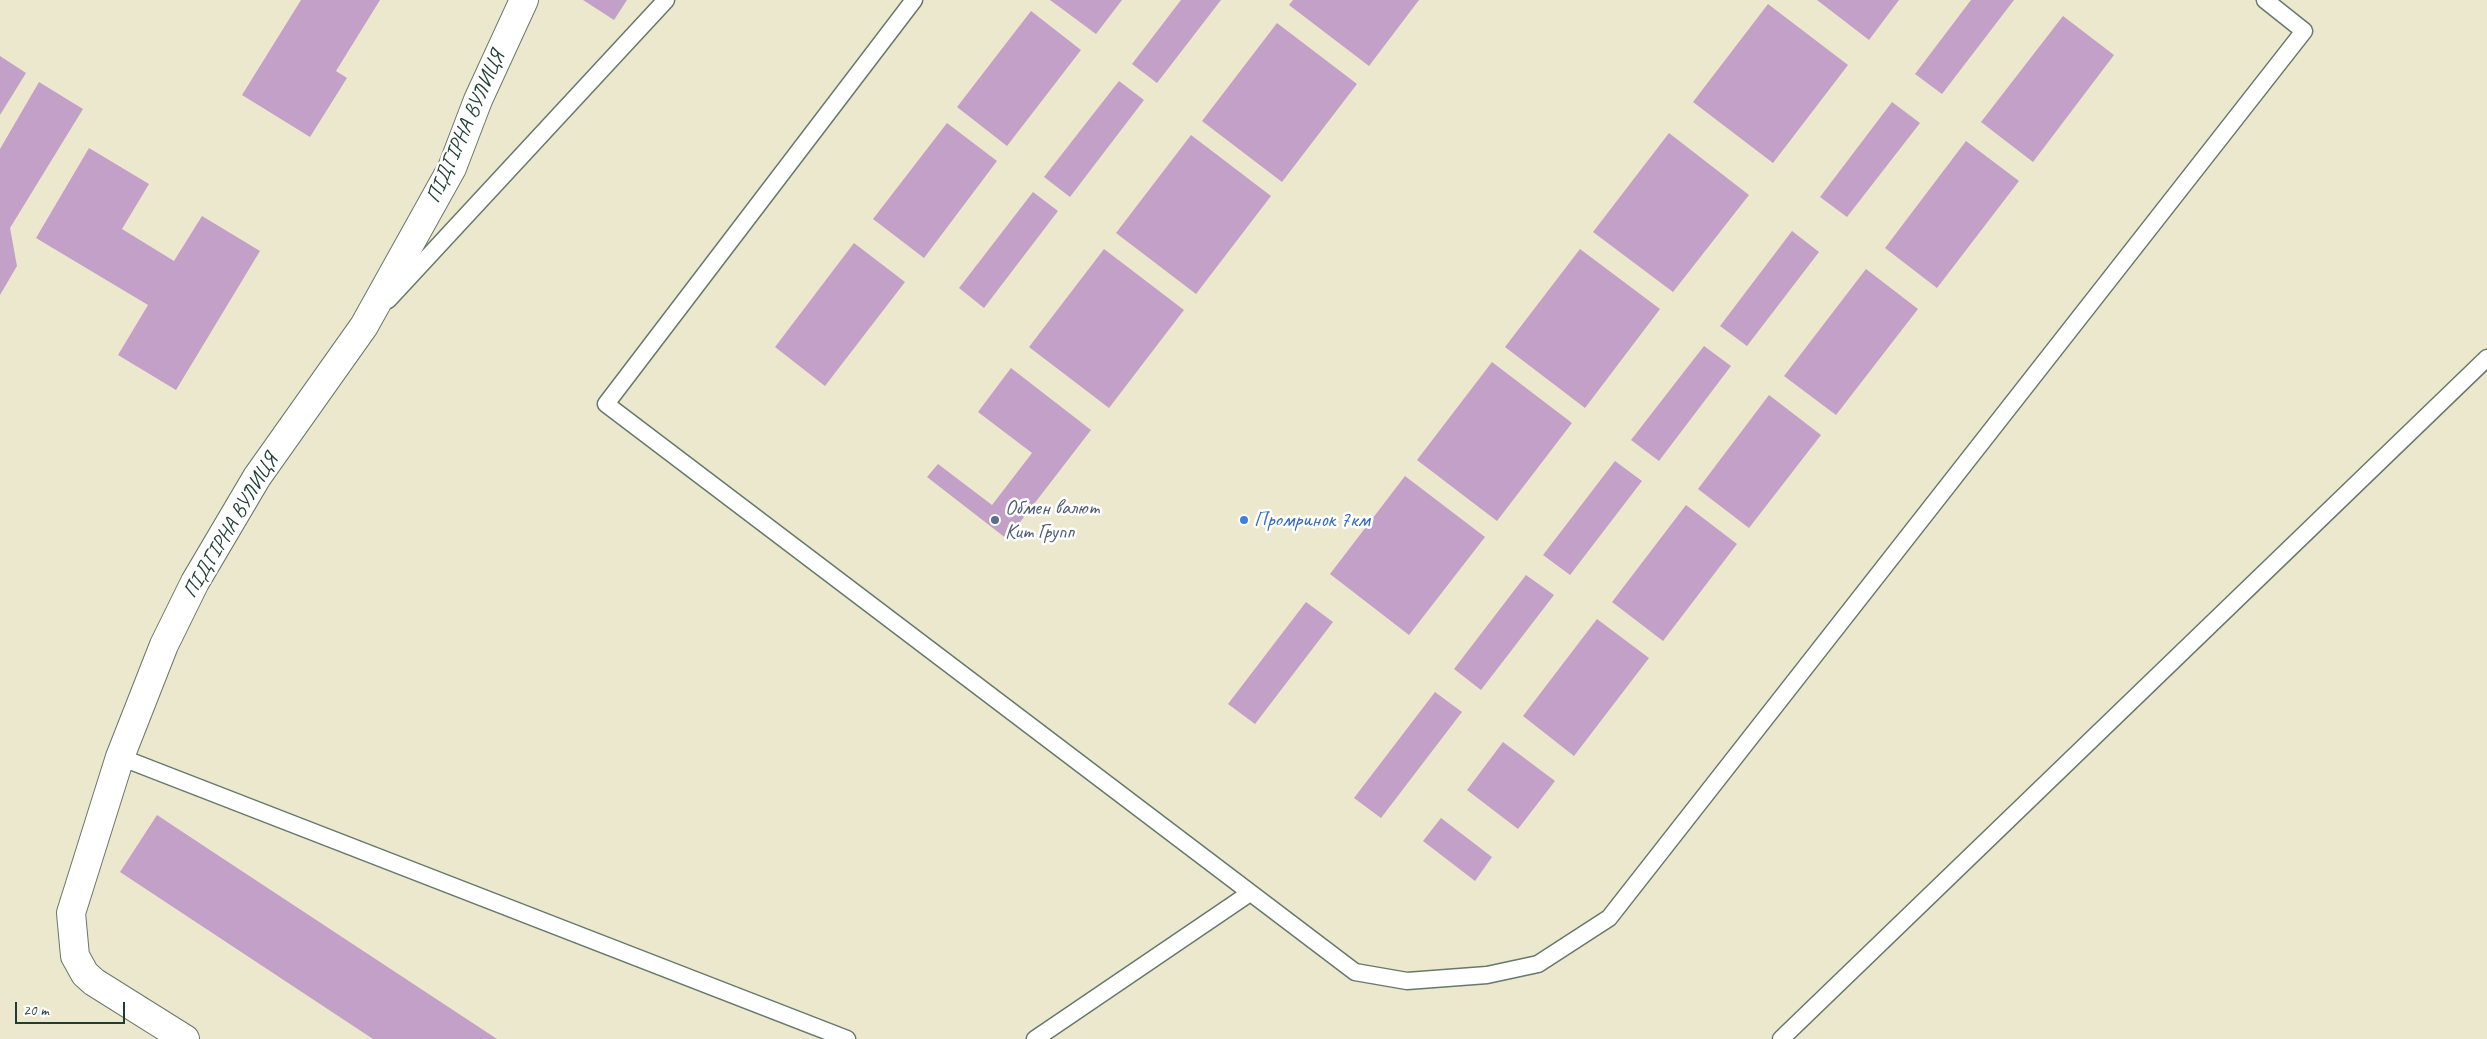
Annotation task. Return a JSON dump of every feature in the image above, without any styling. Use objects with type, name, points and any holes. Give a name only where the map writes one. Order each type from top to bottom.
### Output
[{"type":"street","name":"ПІДГІРНА ВУЛИЦЯ","points":[[186,1039],[94,982],[85,974],[75,956],[71,913],[120,757],[164,645],[195,582],[258,476],[364,326],[452,168],[478,100],[524,0]]},
{"type":"lane","points":[[364,326],[666,0]]},
{"type":"lane","points":[[914,0],[606,404],[1355,972],[1407,981],[1487,975],[1538,964],[1609,918],[2304,31],[2265,0]]},
{"type":"lane","points":[[1781,1039],[2487,358]]},
{"type":"lane","points":[[120,757],[847,1039]]},
{"type":"lane","points":[[1036,1039],[1250,892]]},
{"type":"building","points":[[301,0],[380,0],[336,71],[347,78],[310,137],[242,95]]},
{"type":"building","points":[[583,0],[627,0],[614,20]]},
{"type":"building","points":[[1050,0],[1122,0],[1096,34]]},
{"type":"building","points":[[1181,0],[1221,0],[1157,83],[1132,64]]},
{"type":"building","points":[[1293,0],[1419,0],[1369,66],[1289,5]]},
{"type":"building","points":[[1817,0],[1899,0],[1869,40]]},
{"type":"building","points":[[1971,0],[2014,0],[1942,94],[1915,74]]},
{"type":"building","points":[[1768,4],[1848,65],[1773,163],[1693,102]]},
{"type":"building","points":[[1031,11],[1081,50],[1007,146],[957,107]]},
{"type":"building","points":[[2063,16],[2114,55],[2033,162],[1981,122]]},
{"type":"building","points":[[1277,23],[1357,84],[1282,182],[1202,121]]},
{"type":"building","points":[[0,56],[26,73],[0,115]]},
{"type":"building","points":[[1119,81],[1144,100],[1070,197],[1044,177]]},
{"type":"building","points":[[39,82],[83,109],[10,228],[17,266],[0,295],[0,149]]},
{"type":"building","points":[[1892,102],[1920,123],[1847,217],[1820,197]]},
{"type":"building","points":[[947,123],[997,161],[924,258],[873,219]]},
{"type":"building","points":[[1669,133],[1749,195],[1673,292],[1593,232]]},
{"type":"building","points":[[1191,135],[1271,196],[1196,294],[1116,233]]},
{"type":"building","points":[[1966,141],[2019,181],[1937,288],[1885,248]]},
{"type":"building","points":[[89,148],[149,184],[122,229],[174,261],[202,216],[260,251],[176,390],[118,355],[148,305],[36,238]]},
{"type":"building","points":[[1033,192],[1058,211],[984,308],[959,288]]},
{"type":"building","points":[[1792,231],[1819,252],[1747,346],[1720,326]]},
{"type":"building","points":[[854,243],[905,282],[825,386],[775,347]]},
{"type":"building","points":[[1104,249],[1184,310],[1109,408],[1029,347]]},
{"type":"building","points":[[1580,249],[1660,309],[1585,408],[1505,347]]},
{"type":"building","points":[[1866,269],[1918,309],[1836,415],[1784,376]]},
{"type":"building","points":[[1704,346],[1731,366],[1659,461],[1631,440]]},
{"type":"building","points":[[1492,362],[1572,423],[1497,521],[1417,460]]},
{"type":"building","points":[[1011,368],[1091,430],[1007,539],[927,477],[938,464],[992,505],[1032,453],[978,412]]},
{"type":"building","points":[[1769,395],[1821,435],[1749,528],[1698,489]]},
{"type":"building","points":[[1615,461],[1642,481],[1570,575],[1543,555]]},
{"type":"building","points":[[1405,476],[1485,537],[1409,635],[1330,574]]},
{"type":"building","points":[[1686,505],[1737,544],[1663,641],[1612,602]]},
{"type":"building","points":[[1526,575],[1554,595],[1481,690],[1454,669]]},
{"type":"building","points":[[1306,602],[1333,622],[1255,724],[1228,704]]},
{"type":"building","points":[[1597,619],[1649,658],[1574,756],[1523,716]]},
{"type":"building","points":[[1435,692],[1462,712],[1381,818],[1354,798]]},
{"type":"building","points":[[1503,742],[1555,781],[1518,829],[1467,790]]},
{"type":"building","points":[[157,815],[497,1039],[373,1039],[120,872]]},
{"type":"building","points":[[1441,818],[1492,857],[1475,881],[1423,841]]},
{"type":"place","name":"Обмен валют Кит Групп","points":[[995,520]]},
{"type":"place","name":"Промринок 7км","points":[[1244,520]]}]
